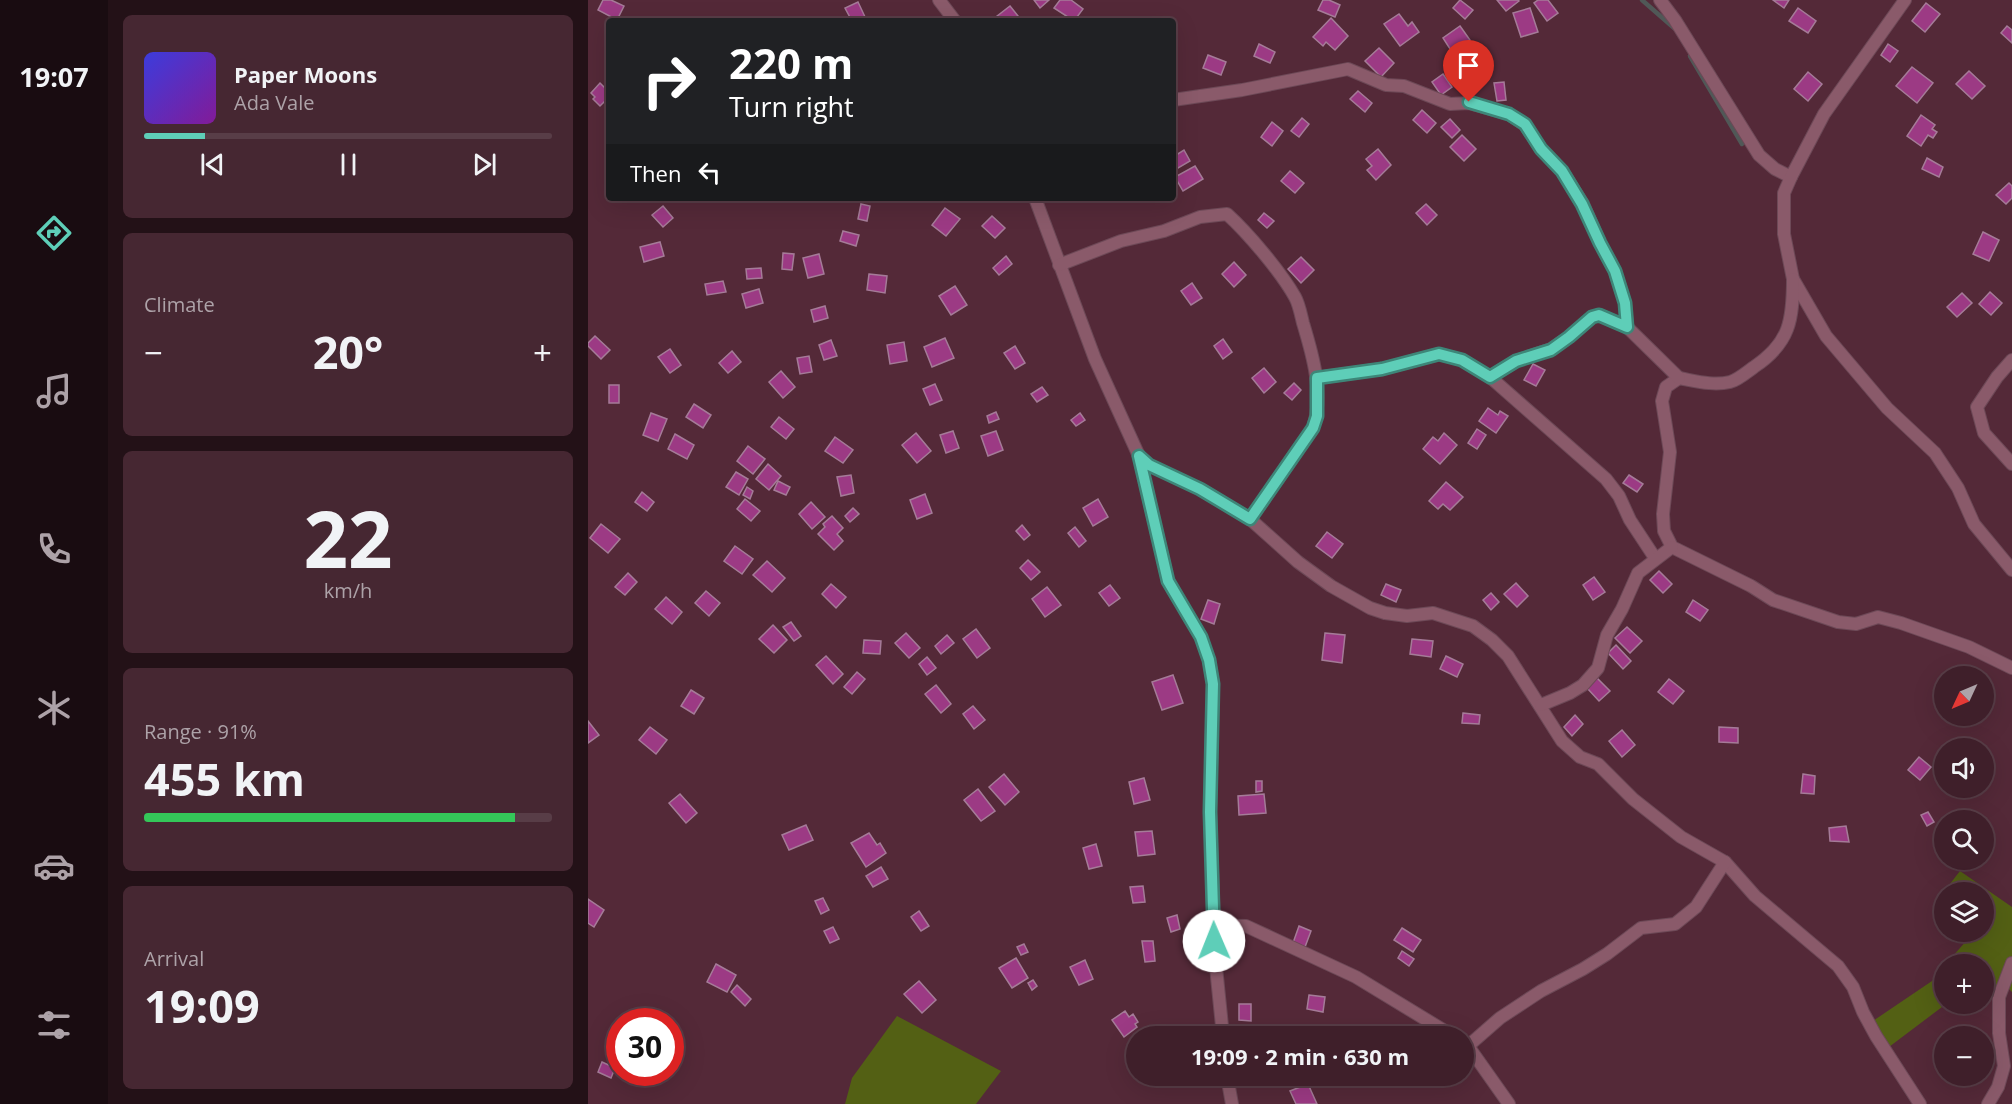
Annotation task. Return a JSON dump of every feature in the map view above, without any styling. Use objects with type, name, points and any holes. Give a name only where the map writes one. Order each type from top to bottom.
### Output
[{"type":"street","points":[[939,0],[953,18]]},
{"type":"street","points":[[1660,0],[1675,20],[1759,155],[1776,169],[1791,177]]},
{"type":"street","points":[[1490,377],[1516,361],[1551,350],[1592,317],[1599,315],[1627,327],[1679,378],[1710,384],[1732,381],[1766,359],[1786,335],[1793,308],[1793,279],[1784,234],[1784,193],[1824,114],[1905,0]]},
{"type":"street","points":[[1176,100],[1242,90],[1348,69],[1386,85],[1404,86],[1450,104],[1469,102],[1509,114],[1525,124],[1541,149],[1562,171],[1582,204],[1615,271],[1625,303],[1627,327]]},
{"type":"street","points":[[1036,201],[1095,359],[1139,456],[1168,581],[1201,637],[1209,660],[1213,684],[1210,812],[1215,957],[1222,1026]]},
{"type":"street","points":[[1059,265],[1121,241],[1164,231],[1200,217],[1227,214],[1241,226],[1296,298],[1311,348],[1317,378],[1317,416],[1313,428],[1250,519]]},
{"type":"street","points":[[1793,279],[1826,336],[1887,408],[1935,453],[1958,488],[1974,524],[2012,570]]},
{"type":"street","points":[[1317,378],[1382,369],[1439,354],[1462,360],[1490,377],[1606,479],[1619,496],[1630,520],[1656,558]]},
{"type":"street","points":[[2012,360],[1977,407],[1984,433],[2012,464]]},
{"type":"street","points":[[1679,378],[1666,387],[1662,401],[1670,452],[1663,514],[1664,531],[1672,547],[1751,586],[1773,600],[1838,622],[1856,624],[1878,617],[1890,620],[1969,646],[2012,668]]},
{"type":"street","points":[[1139,456],[1149,465],[1200,489],[1250,519],[1298,562],[1331,586],[1370,608],[1407,616],[1432,614],[1473,626],[1492,640],[1508,656],[1562,741],[1580,757],[1598,764],[1633,800],[1681,837],[1725,862],[1755,896],[1838,966],[1853,987],[1876,1036],[1920,1104]]},
{"type":"street","points":[[1540,705],[1583,685],[1598,668],[1607,635],[1638,573],[1672,547]]},
{"type":"street","points":[[1474,1038],[1541,991],[1607,954],[1641,928],[1676,924],[1696,907],[1725,862]]},
{"type":"street","points":[[1214,925],[1246,926],[1356,977],[1437,1026]]},
{"type":"street","points":[[1988,1104],[1998,1088],[2004,1066],[1999,1033],[1999,997],[2012,963]]},
{"type":"street","points":[[1474,1055],[1509,1104]]},
{"type":"street","points":[[1229,1086],[1232,1104]]},
{"type":"green space","points":[[1960,871],[1976,882],[1951,882]]},
{"type":"green space","points":[[1994,895],[2012,907],[2012,992],[2005,985],[1994,996],[1994,954],[1955,954],[1965,942],[1994,942]]},
{"type":"green space","points":[[1934,979],[1934,1013],[1881,1053],[1864,1027]]},
{"type":"green space","points":[[897,1016],[1001,1071],[976,1104],[845,1104],[852,1078]]},
{"type":"building","points":[[603,0],[611,0],[624,6],[618,18],[598,10]]},
{"type":"building","points":[[1034,0],[1049,0],[1040,8]]},
{"type":"building","points":[[1060,0],[1071,0],[1083,9],[1076,18],[1069,18],[1054,8]]},
{"type":"building","points":[[1323,0],[1340,5],[1335,17],[1318,10]]},
{"type":"building","points":[[1460,0],[1473,10],[1465,19],[1453,8]]},
{"type":"building","points":[[1497,0],[1518,0],[1519,1],[1506,11]]},
{"type":"building","points":[[1538,0],[1548,0],[1558,13],[1547,21],[1534,3]]},
{"type":"building","points":[[1773,0],[1789,0],[1784,8]]},
{"type":"building","points":[[858,2],[866,18],[850,18],[845,8]]},
{"type":"building","points":[[1926,3],[1940,14],[1925,32],[1912,21]]},
{"type":"building","points":[[1010,6],[1020,18],[997,18]]},
{"type":"building","points":[[1530,8],[1538,32],[1521,37],[1513,13]]},
{"type":"building","points":[[1798,8],[1816,21],[1808,33],[1789,21]]},
{"type":"building","points":[[1399,14],[1408,26],[1412,22],[1419,32],[1400,46],[1384,24]]},
{"type":"building","points":[[1331,18],[1348,36],[1335,50],[1326,42],[1323,46],[1313,37]]},
{"type":"building","points":[[1460,26],[1470,40],[1452,52],[1443,38]]},
{"type":"building","points":[[2007,26],[2012,30],[2012,43],[2001,33]]},
{"type":"building","points":[[1259,44],[1275,52],[1270,63],[1254,56]]},
{"type":"building","points":[[1888,44],[1898,51],[1890,62],[1881,55]]},
{"type":"building","points":[[1379,48],[1394,63],[1381,77],[1365,61]]},
{"type":"building","points":[[1208,55],[1226,62],[1221,75],[1203,68]]},
{"type":"building","points":[[1912,67],[1933,83],[1917,103],[1896,86]]},
{"type":"building","points":[[1969,71],[1985,86],[1972,99],[1956,84]]},
{"type":"building","points":[[1808,72],[1822,84],[1808,101],[1794,89]]},
{"type":"building","points":[[1443,74],[1452,87],[1441,95],[1432,82]]},
{"type":"building","points":[[1504,82],[1506,100],[1497,101],[1494,83]]},
{"type":"building","points":[[600,83],[606,89],[606,100],[600,106],[591,93]]},
{"type":"building","points":[[1358,91],[1372,103],[1365,112],[1350,99]]},
{"type":"building","points":[[1422,110],[1436,123],[1427,133],[1413,120]]},
{"type":"building","points":[[1921,115],[1935,125],[1932,129],[1937,132],[1933,138],[1928,135],[1921,146],[1907,136]]},
{"type":"building","points":[[1302,118],[1309,124],[1299,137],[1291,131]]},
{"type":"building","points":[[1450,119],[1460,130],[1452,138],[1441,127]]},
{"type":"building","points":[[1272,122],[1283,131],[1272,146],[1261,137]]},
{"type":"building","points":[[1462,135],[1476,149],[1464,161],[1450,147]]},
{"type":"building","points":[[1378,149],[1391,165],[1376,180],[1367,170],[1372,166],[1366,159]]},
{"type":"building","points":[[1184,150],[1190,161],[1176,169],[1176,155]]},
{"type":"building","points":[[1927,158],[1943,167],[1939,177],[1922,169]]},
{"type":"building","points":[[1195,166],[1203,179],[1183,191],[1176,176]]},
{"type":"building","points":[[1290,171],[1304,183],[1295,193],[1281,181]]},
{"type":"building","points":[[2009,183],[2012,186],[2012,198],[2006,204],[1996,195]]},
{"type":"building","points":[[861,204],[870,206],[867,221],[858,219]]},
{"type":"building","points":[[1426,204],[1437,215],[1427,225],[1416,213]]},
{"type":"building","points":[[663,206],[673,218],[663,227],[652,215]]},
{"type":"building","points":[[945,208],[960,219],[946,236],[932,225]]},
{"type":"building","points":[[1264,213],[1274,221],[1267,228],[1258,220]]},
{"type":"building","points":[[992,216],[1005,228],[995,238],[982,226]]},
{"type":"building","points":[[843,231],[859,235],[856,246],[840,241]]},
{"type":"building","points":[[1983,232],[1999,240],[1989,261],[1973,254]]},
{"type":"building","points":[[660,242],[664,256],[644,262],[640,247]]},
{"type":"building","points":[[783,253],[794,254],[792,270],[782,269]]},
{"type":"building","points":[[819,254],[824,274],[808,278],[803,258]]},
{"type":"building","points":[[1006,256],[1012,264],[999,275],[993,268]]},
{"type":"building","points":[[1301,257],[1314,270],[1301,283],[1288,269]]},
{"type":"building","points":[[1234,262],[1246,275],[1234,287],[1222,274]]},
{"type":"building","points":[[761,268],[762,278],[747,279],[746,269]]},
{"type":"building","points":[[869,274],[887,276],[885,293],[867,290]]},
{"type":"building","points":[[723,281],[726,292],[707,295],[705,284]]},
{"type":"building","points":[[1192,283],[1202,298],[1191,305],[1181,291]]},
{"type":"building","points":[[955,286],[967,305],[951,315],[939,296]]},
{"type":"building","points":[[759,289],[763,303],[746,308],[742,294]]},
{"type":"building","points":[[1990,292],[2002,303],[1991,315],[1979,304]]},
{"type":"building","points":[[1962,293],[1972,303],[1957,317],[1947,307]]},
{"type":"building","points":[[825,306],[828,318],[814,322],[811,310]]},
{"type":"building","points":[[595,336],[610,350],[601,359],[588,346]]},
{"type":"building","points":[[945,338],[954,358],[932,367],[924,347]]},
{"type":"building","points":[[1223,339],[1232,352],[1223,359],[1214,346]]},
{"type":"building","points":[[831,340],[837,356],[824,360],[819,345]]},
{"type":"building","points":[[904,342],[907,361],[890,364],[887,345]]},
{"type":"building","points":[[1015,346],[1025,363],[1015,369],[1004,353]]},
{"type":"building","points":[[670,349],[681,365],[670,373],[658,357]]},
{"type":"building","points":[[732,351],[741,362],[728,373],[719,363]]},
{"type":"building","points":[[809,356],[812,372],[800,374],[797,358]]},
{"type":"building","points":[[1533,364],[1545,370],[1536,386],[1524,380]]},
{"type":"building","points":[[1264,368],[1276,382],[1264,393],[1252,378]]},
{"type":"building","points":[[781,371],[795,387],[783,398],[769,382]]},
{"type":"building","points":[[1294,383],[1301,390],[1292,400],[1284,393]]},
{"type":"building","points":[[935,384],[942,400],[930,405],[923,389]]},
{"type":"building","points":[[609,385],[619,385],[619,403],[609,403]]},
{"type":"building","points":[[1042,387],[1048,395],[1037,402],[1031,394]]},
{"type":"building","points":[[694,404],[711,415],[703,428],[686,417]]},
{"type":"building","points":[[1488,408],[1498,415],[1500,411],[1508,416],[1496,433],[1479,421]]},
{"type":"building","points":[[996,412],[999,419],[989,423],[987,416]]},
{"type":"building","points":[[651,413],[667,419],[658,441],[643,435]]},
{"type":"building","points":[[1080,413],[1085,420],[1076,426],[1071,420]]},
{"type":"building","points":[[779,417],[794,429],[786,439],[771,427]]},
{"type":"building","points":[[1477,429],[1486,435],[1477,449],[1468,443]]},
{"type":"building","points":[[953,431],[959,448],[946,453],[940,435]]},
{"type":"building","points":[[996,431],[1003,450],[988,456],[981,436]]},
{"type":"building","points":[[916,433],[931,451],[917,463],[902,445]]},
{"type":"building","points":[[1444,433],[1457,445],[1440,464],[1423,449],[1433,437],[1438,441]]},
{"type":"building","points":[[675,434],[694,445],[687,459],[668,449]]},
{"type":"building","points":[[835,437],[853,450],[843,463],[825,451]]},
{"type":"building","points":[[748,446],[765,459],[753,474],[737,461]]},
{"type":"building","points":[[768,464],[781,476],[769,490],[756,479]]},
{"type":"building","points":[[736,472],[748,479],[739,495],[726,487]]},
{"type":"building","points":[[851,475],[854,493],[841,496],[837,477]]},
{"type":"building","points":[[1629,475],[1643,484],[1637,492],[1623,483]]},
{"type":"building","points":[[778,481],[790,487],[786,495],[774,490]]},
{"type":"building","points":[[1446,482],[1463,497],[1450,510],[1443,504],[1438,509],[1429,501]]},
{"type":"building","points":[[747,487],[753,491],[750,499],[743,495]]},
{"type":"building","points":[[642,492],[654,502],[647,511],[635,502]]},
{"type":"building","points":[[925,494],[932,513],[917,519],[910,500]]},
{"type":"building","points":[[745,499],[760,511],[751,521],[737,509]]},
{"type":"building","points":[[1098,499],[1108,517],[1093,526],[1083,508]]},
{"type":"building","points":[[811,502],[825,517],[812,529],[799,514]]},
{"type":"building","points":[[853,508],[859,514],[850,522],[845,516]]},
{"type":"building","points":[[832,516],[843,528],[837,534],[843,541],[834,550],[818,534],[825,527],[823,524]]},
{"type":"building","points":[[601,524],[620,539],[608,553],[590,538]]},
{"type":"building","points":[[1022,525],[1030,535],[1024,540],[1016,531]]},
{"type":"building","points":[[1075,527],[1086,541],[1079,547],[1068,533]]},
{"type":"building","points":[[1327,532],[1343,544],[1332,558],[1316,546]]},
{"type":"building","points":[[735,546],[753,559],[742,574],[724,561]]},
{"type":"building","points":[[1028,560],[1040,572],[1031,580],[1020,568]]},
{"type":"building","points":[[767,561],[785,578],[772,592],[753,575]]},
{"type":"building","points":[[1659,571],[1672,584],[1663,593],[1650,580]]},
{"type":"building","points":[[628,573],[637,582],[625,595],[615,587]]},
{"type":"building","points":[[1594,577],[1605,592],[1593,600],[1583,585]]},
{"type":"building","points":[[1516,583],[1528,596],[1517,607],[1504,594]]},
{"type":"building","points":[[831,584],[846,597],[836,608],[822,594]]},
{"type":"building","points":[[1386,584],[1401,590],[1396,602],[1381,595]]},
{"type":"building","points":[[1110,585],[1120,598],[1109,606],[1099,593]]},
{"type":"building","points":[[1047,587],[1061,605],[1045,617],[1032,599]]},
{"type":"building","points":[[706,591],[720,603],[709,616],[695,603]]},
{"type":"building","points":[[1491,593],[1499,602],[1491,610],[1483,600]]},
{"type":"building","points":[[666,597],[682,612],[672,624],[655,609]]},
{"type":"building","points":[[1208,600],[1220,604],[1214,624],[1201,619]]},
{"type":"building","points":[[1693,600],[1708,610],[1700,621],[1686,612]]},
{"type":"building","points":[[791,622],[801,636],[794,641],[783,627]]},
{"type":"building","points":[[773,625],[787,640],[774,653],[759,639]]},
{"type":"building","points":[[1627,627],[1642,641],[1630,653],[1615,638]]},
{"type":"building","points":[[976,629],[990,648],[977,658],[963,639]]},
{"type":"building","points":[[906,633],[920,648],[909,658],[895,643]]},
{"type":"building","points":[[1325,633],[1345,635],[1342,663],[1322,660]]},
{"type":"building","points":[[947,635],[954,643],[941,654],[935,646]]},
{"type":"building","points":[[1412,639],[1433,641],[1431,657],[1410,654]]},
{"type":"building","points":[[864,640],[881,641],[880,654],[863,653]]},
{"type":"building","points":[[1616,645],[1631,661],[1623,669],[1608,653]]},
{"type":"building","points":[[826,656],[843,674],[833,684],[816,665]]},
{"type":"building","points":[[1446,656],[1463,664],[1457,677],[1440,669]]},
{"type":"building","points":[[927,657],[936,668],[927,675],[919,664]]},
{"type":"building","points":[[857,672],[865,679],[852,694],[844,687]]},
{"type":"building","points":[[1173,675],[1183,703],[1162,710],[1152,682]]},
{"type":"building","points":[[1597,678],[1610,691],[1599,701],[1587,688]]},
{"type":"building","points":[[1669,679],[1684,691],[1673,704],[1658,692]]},
{"type":"building","points":[[936,685],[951,704],[941,713],[925,694]]},
{"type":"building","points":[[691,690],[704,698],[694,714],[681,706]]},
{"type":"building","points":[[973,706],[985,720],[974,729],[963,714]]},
{"type":"building","points":[[1463,713],[1480,715],[1479,724],[1462,723]]},
{"type":"building","points":[[1575,715],[1583,724],[1572,736],[1564,727]]},
{"type":"building","points":[[588,721],[599,735],[588,743]]},
{"type":"building","points":[[650,727],[667,740],[656,754],[639,740]]},
{"type":"building","points":[[1719,727],[1738,728],[1738,743],[1719,742]]},
{"type":"building","points":[[1622,730],[1635,745],[1622,757],[1609,741]]},
{"type":"building","points":[[1919,757],[1931,767],[1920,780],[1908,770]]},
{"type":"building","points":[[1004,774],[1019,792],[1005,805],[989,787]]},
{"type":"building","points":[[1803,774],[1815,776],[1814,794],[1801,793]]},
{"type":"building","points":[[1144,778],[1150,800],[1134,804],[1129,782]]},
{"type":"building","points":[[1256,781],[1262,781],[1262,791],[1256,792]]},
{"type":"building","points":[[978,789],[995,811],[981,821],[964,800]]},
{"type":"building","points":[[680,794],[697,813],[686,823],[669,803]]},
{"type":"building","points":[[1264,794],[1266,813],[1239,815],[1238,796]]},
{"type":"building","points":[[1928,812],[1934,822],[1927,826],[1921,815]]},
{"type":"building","points":[[806,825],[813,840],[789,850],[782,835]]},
{"type":"building","points":[[1846,826],[1849,842],[1830,841],[1829,828]]},
{"type":"building","points":[[1152,831],[1155,854],[1138,856],[1135,832]]},
{"type":"building","points":[[869,833],[877,845],[880,843],[886,853],[866,867],[851,843]]},
{"type":"building","points":[[1096,844],[1102,866],[1089,869],[1083,848]]},
{"type":"building","points":[[881,867],[888,879],[873,887],[866,876]]},
{"type":"building","points":[[1143,886],[1145,902],[1133,903],[1130,887]]},
{"type":"building","points":[[823,898],[829,910],[821,914],[815,901]]},
{"type":"building","points":[[588,899],[604,910],[594,927],[588,923]]},
{"type":"building","points":[[919,911],[929,926],[921,931],[911,917]]},
{"type":"building","points":[[1177,915],[1180,929],[1171,932],[1167,918]]},
{"type":"building","points":[[1299,926],[1311,931],[1305,947],[1293,943]]},
{"type":"building","points":[[833,927],[839,939],[830,943],[824,931]]},
{"type":"building","points":[[1402,928],[1421,940],[1413,952],[1394,940]]},
{"type":"building","points":[[1142,941],[1153,941],[1155,961],[1145,962]]},
{"type":"building","points":[[1024,944],[1028,952],[1021,955],[1017,947]]},
{"type":"building","points":[[1402,951],[1414,959],[1409,966],[1398,958]]},
{"type":"building","points":[[1016,958],[1028,978],[1012,988],[999,968]]},
{"type":"building","points":[[1085,960],[1093,979],[1079,985],[1070,967]]},
{"type":"building","points":[[716,964],[736,975],[727,992],[707,982]]},
{"type":"building","points":[[1033,980],[1037,986],[1032,990],[1028,983]]},
{"type":"building","points":[[919,981],[936,1000],[922,1013],[904,994]]},
{"type":"building","points":[[737,985],[751,999],[745,1006],[731,992]]},
{"type":"building","points":[[1309,995],[1325,997],[1323,1012],[1307,1009]]},
{"type":"building","points":[[1239,1004],[1251,1004],[1251,1021],[1239,1020]]},
{"type":"building","points":[[1125,1011],[1129,1017],[1133,1014],[1138,1022],[1135,1024],[1136,1026],[1126,1026],[1124,1037],[1112,1020]]},
{"type":"building","points":[[602,1062],[606,1064],[606,1076],[598,1072]]},
{"type":"building","points":[[1309,1086],[1317,1104],[1296,1104],[1290,1091]]},
{"type":"waterway","points":[[1642,0],[1674,28]]},
{"type":"waterway","points":[[1690,56],[1742,144]]},
{"type":"route","points":[[1214,941],[1210,812],[1213,684],[1209,660],[1201,637],[1168,581],[1139,456],[1149,465],[1200,489],[1250,519],[1313,428],[1317,416],[1317,378],[1382,369],[1439,354],[1462,360],[1490,377],[1516,361],[1551,350],[1592,317],[1599,315],[1627,327],[1625,303],[1615,271],[1582,204],[1562,171],[1541,149],[1525,124],[1509,114],[1469,102]]}]
